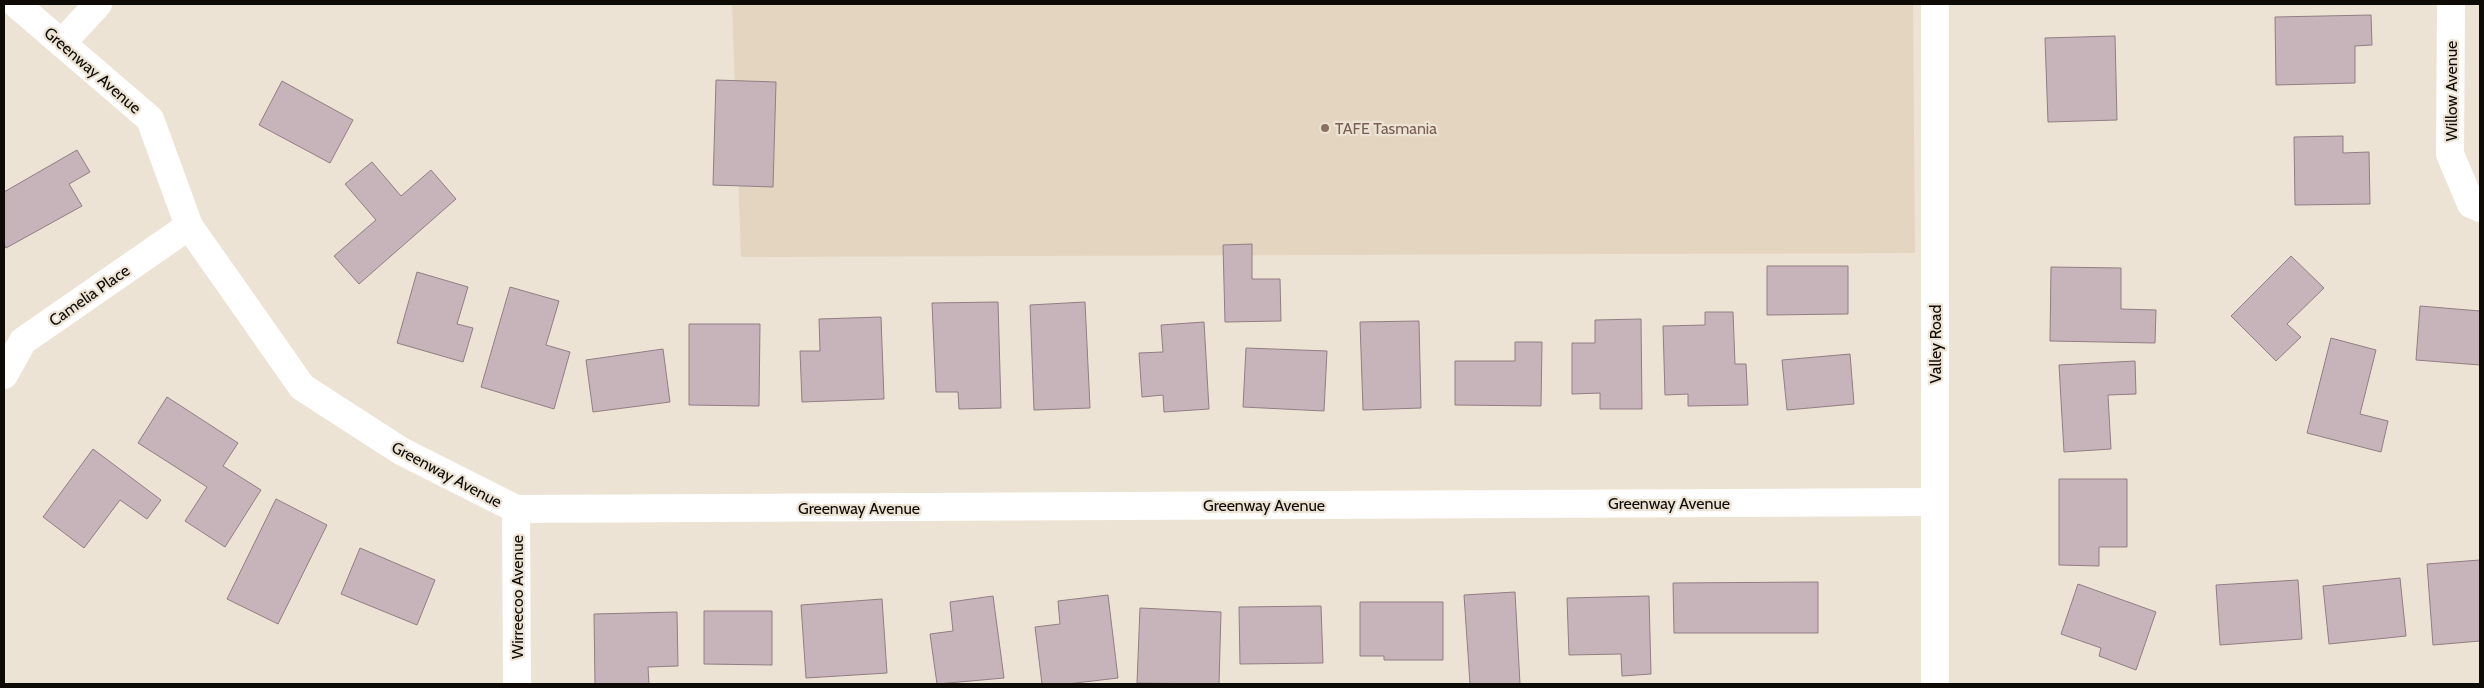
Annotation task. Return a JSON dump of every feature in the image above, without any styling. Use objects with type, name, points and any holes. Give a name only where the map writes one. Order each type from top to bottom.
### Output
[{"type":"street","name":"Greenway Avenue","points":[[16,4],[150,119],[189,226],[302,387],[401,452],[516,509],[1935,502]]},
{"type":"street","points":[[62,43],[98,4]]},
{"type":"street","name":"Valley Road","points":[[1935,4],[1935,684]]},
{"type":"street","name":"Willow Avenue","points":[[2451,4],[2450,154],[2476,206]]},
{"type":"street","name":"Camelia Place","points":[[4,376],[23,341],[189,226]]},
{"type":"street","name":"Wirreecoo Avenue","points":[[516,509],[517,684]]},
{"type":"shaded area","name":"TAFE Tasmania","points":[[732,4],[1913,4],[1915,253],[741,257]]},
{"type":"building","points":[[2371,15],[2372,45],[2355,46],[2355,83],[2276,85],[2275,17]]},
{"type":"building","points":[[2115,36],[2117,120],[2048,122],[2045,38]]},
{"type":"building","points":[[716,80],[776,82],[773,187],[713,185]]},
{"type":"building","points":[[282,81],[353,120],[330,163],[259,125]]},
{"type":"building","points":[[2343,136],[2343,153],[2369,152],[2370,204],[2295,205],[2294,137]]},
{"type":"building","points":[[77,150],[90,172],[69,184],[82,206],[6,248],[4,244],[4,192]]},
{"type":"building","points":[[372,162],[401,196],[431,170],[456,199],[359,284],[334,256],[376,220],[345,184]]},
{"type":"building","points":[[1252,244],[1252,279],[1280,279],[1281,321],[1225,322],[1223,245]]},
{"type":"building","points":[[2291,256],[2324,288],[2287,324],[2301,337],[2276,361],[2231,316]]},
{"type":"building","points":[[1767,266],[1848,266],[1848,314],[1767,315]]},
{"type":"building","points":[[2051,267],[2121,268],[2121,309],[2156,310],[2155,343],[2050,341]]},
{"type":"building","points":[[417,272],[468,287],[457,324],[473,328],[463,362],[397,343]]},
{"type":"building","points":[[510,287],[559,301],[546,345],[570,352],[554,409],[481,387]]},
{"type":"building","points":[[998,302],[1001,408],[959,409],[958,392],[936,392],[932,303]]},
{"type":"building","points":[[1085,302],[1090,408],[1034,410],[1030,305]]},
{"type":"building","points":[[2420,306],[2480,311],[2480,365],[2416,360]]},
{"type":"building","points":[[1705,312],[1733,312],[1735,364],[1746,364],[1748,405],[1688,406],[1688,394],[1665,395],[1663,326],[1705,325]]},
{"type":"building","points":[[881,317],[884,399],[802,402],[800,351],[820,351],[819,319]]},
{"type":"building","points":[[1641,319],[1642,409],[1600,409],[1600,393],[1572,394],[1572,343],[1595,343],[1595,320]]},
{"type":"building","points":[[1419,321],[1421,408],[1363,410],[1360,322]]},
{"type":"building","points":[[1204,322],[1209,409],[1164,412],[1163,395],[1142,397],[1139,353],[1163,352],[1161,325]]},
{"type":"building","points":[[689,324],[760,324],[759,406],[689,405]]},
{"type":"building","points":[[2331,338],[2376,350],[2360,414],[2388,421],[2381,452],[2307,433]]},
{"type":"building","points":[[1515,342],[1542,342],[1541,406],[1455,405],[1455,361],[1515,361]]},
{"type":"building","points":[[1246,348],[1327,351],[1324,411],[1243,407]]},
{"type":"building","points":[[663,349],[670,402],[593,412],[586,360]]},
{"type":"building","points":[[1850,354],[1854,404],[1787,410],[1782,360]]},
{"type":"building","points":[[2135,361],[2136,394],[2108,395],[2111,449],[2064,452],[2059,365]]},
{"type":"building","points":[[167,397],[238,443],[223,466],[261,490],[225,547],[185,521],[207,487],[138,443]]},
{"type":"building","points":[[93,449],[161,500],[147,519],[120,500],[84,548],[43,517]]},
{"type":"building","points":[[2059,479],[2127,479],[2127,547],[2099,547],[2099,566],[2059,565]]},
{"type":"building","points":[[276,499],[327,525],[278,624],[227,599]]},
{"type":"building","points":[[360,548],[435,580],[417,625],[341,594]]},
{"type":"building","points":[[2480,560],[2480,641],[2433,645],[2427,564]]},
{"type":"building","points":[[2400,578],[2406,636],[2329,644],[2323,586]]},
{"type":"building","points":[[2298,580],[2302,639],[2220,645],[2216,585]]},
{"type":"building","points":[[1818,582],[1818,633],[1674,633],[1673,583]]},
{"type":"building","points":[[2078,584],[2156,612],[2136,670],[2099,656],[2101,648],[2061,634]]},
{"type":"building","points":[[1515,592],[1520,684],[1470,684],[1464,595]]},
{"type":"building","points":[[1108,595],[1118,678],[1067,684],[1042,684],[1035,627],[1060,624],[1058,601]]},
{"type":"building","points":[[993,596],[1004,678],[937,684],[930,634],[953,631],[950,602]]},
{"type":"building","points":[[1649,596],[1651,674],[1622,676],[1621,654],[1569,655],[1567,598]]},
{"type":"building","points":[[882,599],[887,673],[806,678],[801,605]]},
{"type":"building","points":[[1360,602],[1443,602],[1443,660],[1384,660],[1384,656],[1360,656]]},
{"type":"building","points":[[1321,606],[1323,663],[1240,664],[1239,607]]},
{"type":"building","points":[[1140,608],[1221,612],[1219,684],[1137,683]]},
{"type":"building","points":[[704,611],[772,611],[772,665],[704,664]]},
{"type":"building","points":[[677,612],[678,666],[648,667],[649,684],[595,684],[594,614]]},
{"type":"place","name":"TAFE Tasmania","points":[[1325,128]]}]
